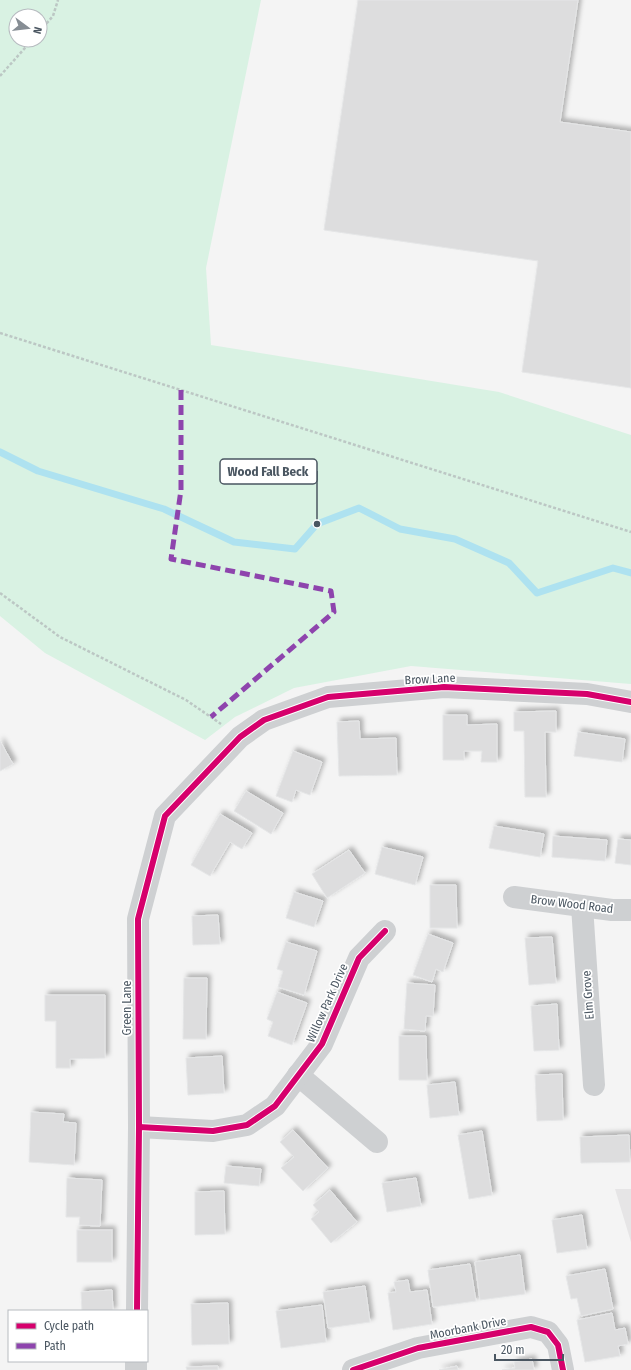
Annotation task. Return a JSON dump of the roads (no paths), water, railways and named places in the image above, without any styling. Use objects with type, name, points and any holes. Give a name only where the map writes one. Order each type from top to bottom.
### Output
[{"type":"street","name":"Brow Lane","points":[[240,737],[264,720],[328,698],[444,687],[587,694],[631,702]]},
{"type":"street","name":"Green Lane","points":[[137,1310],[140,1128],[138,919],[165,816],[240,737]]},
{"type":"street","name":"Brow Wood Road","points":[[514,897],[612,910],[631,910]]},
{"type":"street","name":"Elm Grove","points":[[582,906],[594,1085]]},
{"type":"street","name":"Willow Park Drive","points":[[140,1128],[213,1130],[248,1125],[275,1106],[322,1044],[359,958],[385,931]]},
{"type":"street","points":[[298,1075],[377,1142]]},
{"type":"street","name":"Moorbank Drive","points":[[353,1370],[418,1348],[531,1327],[548,1332],[558,1345],[563,1370]]},
{"type":"waterway","points":[[0,452],[38,471],[164,509],[234,542],[295,549],[317,524],[359,508],[400,529],[455,539],[509,563],[537,593],[613,568],[631,573]]},
{"type":"place","name":"Wood Fall Beck","points":[[317,524]]}]
